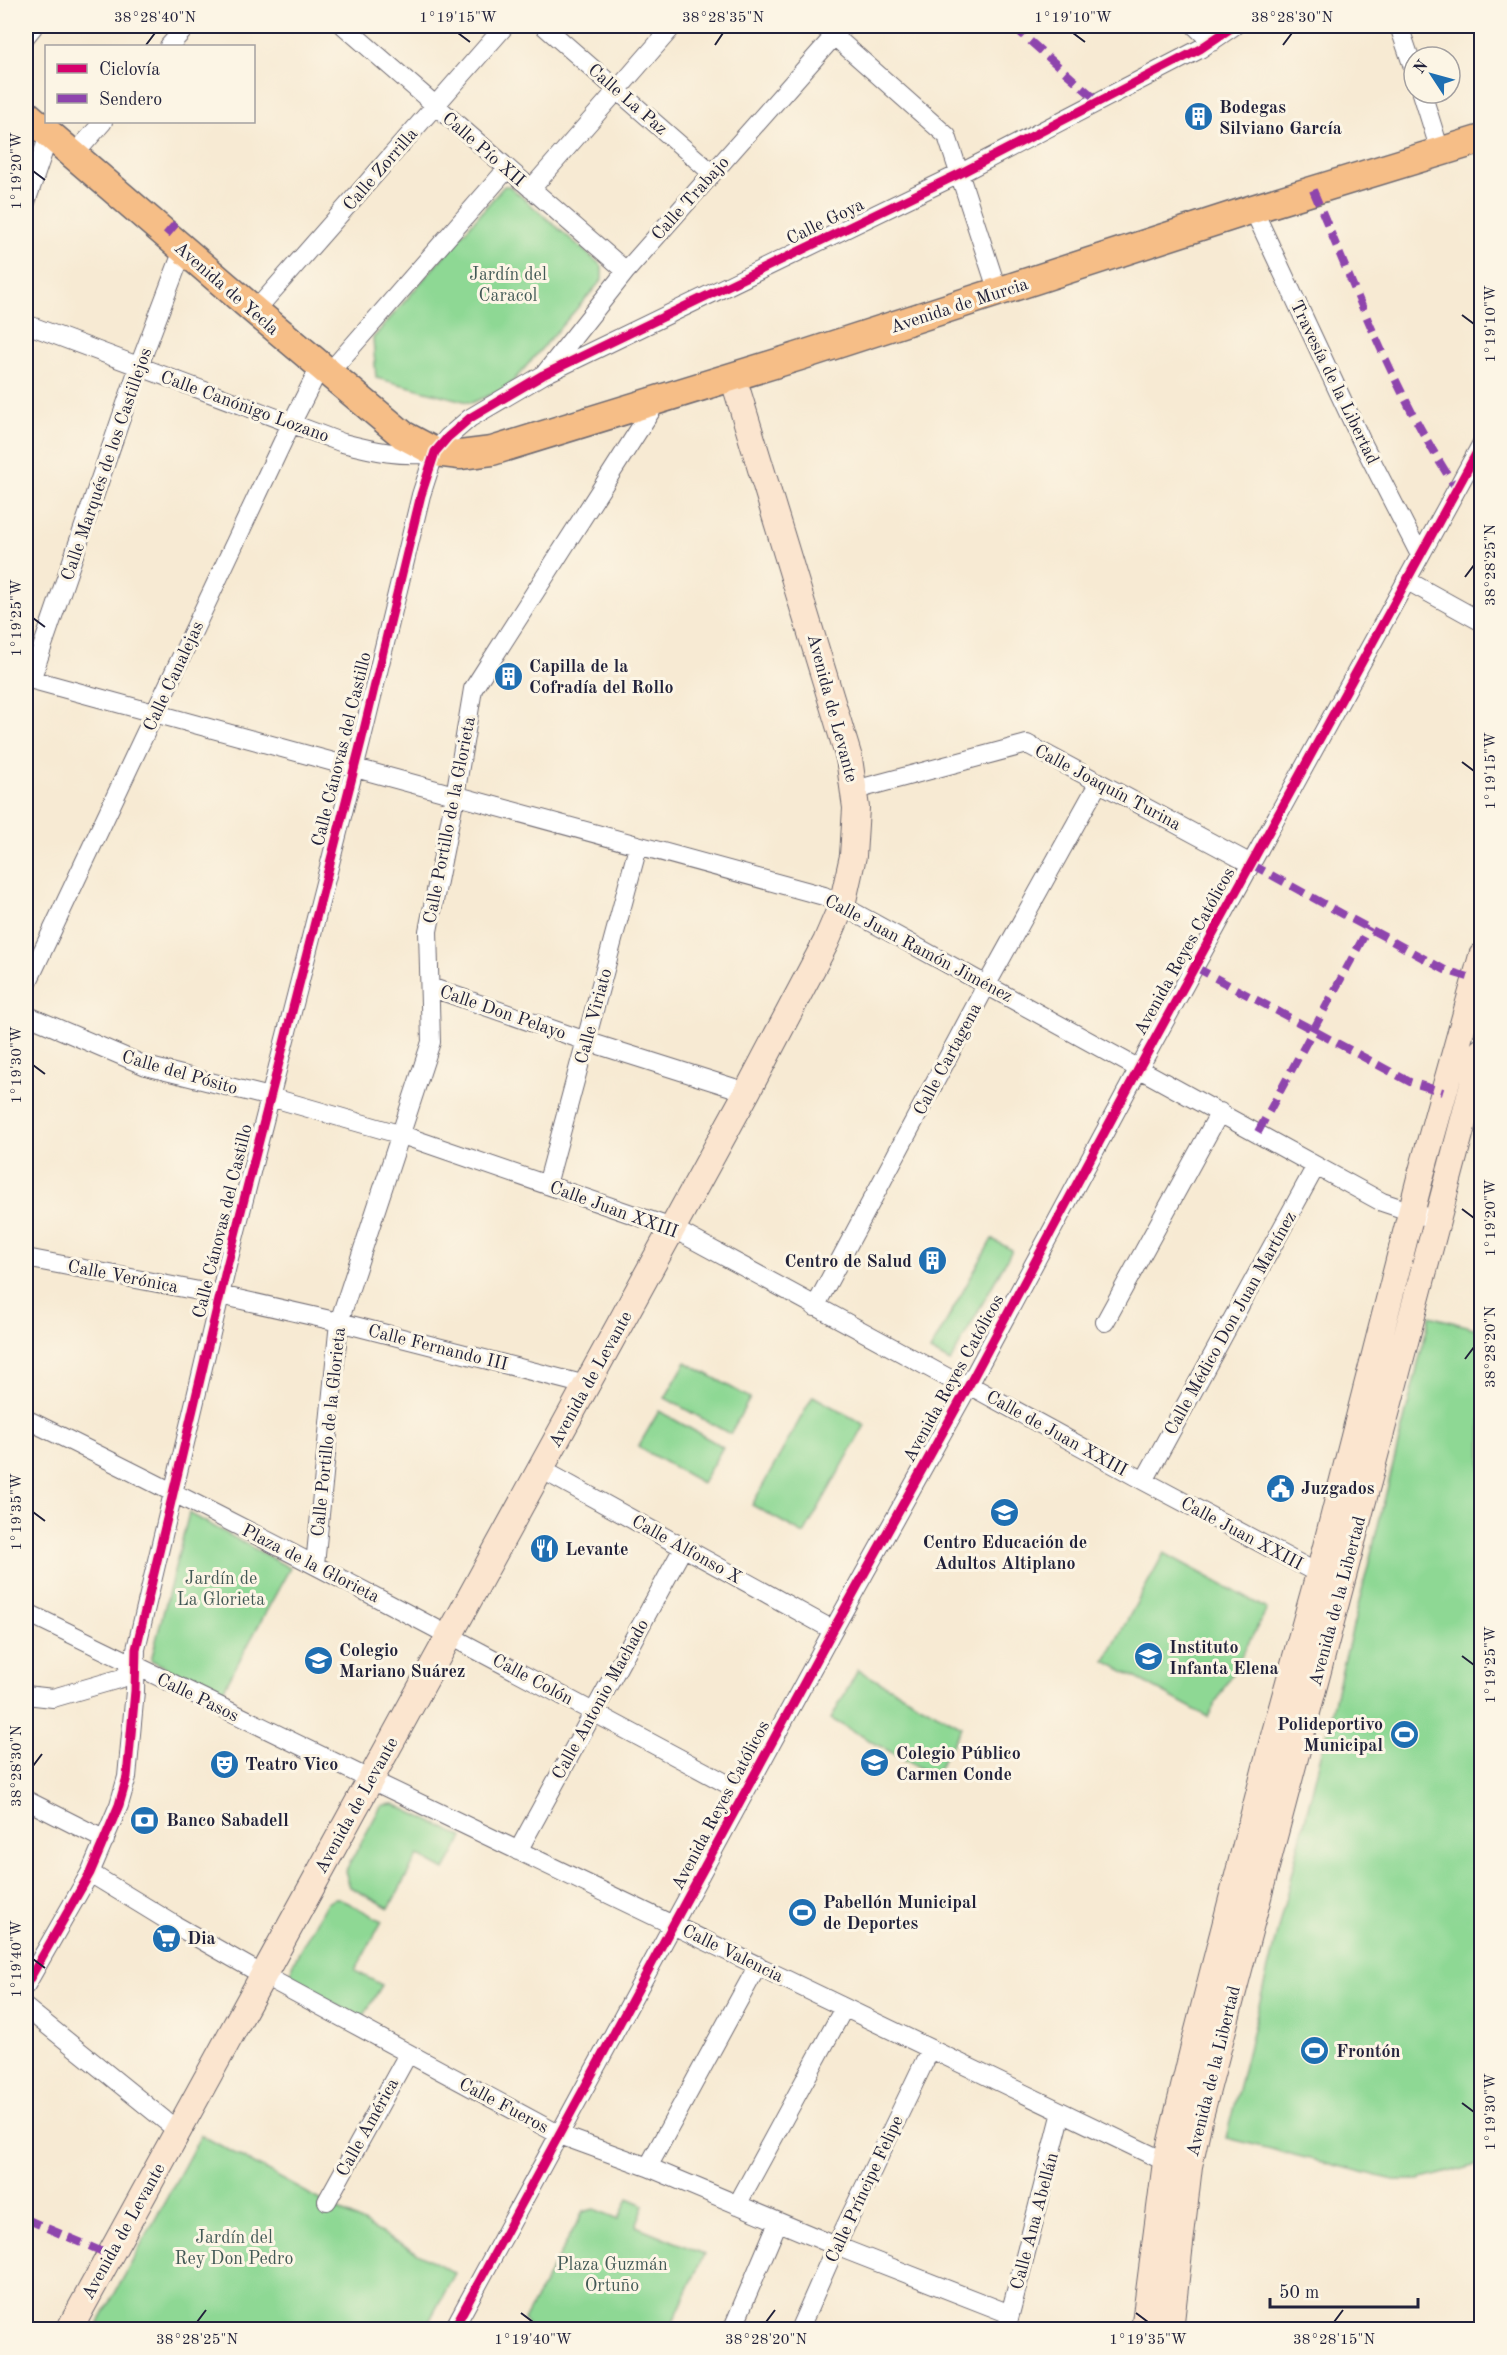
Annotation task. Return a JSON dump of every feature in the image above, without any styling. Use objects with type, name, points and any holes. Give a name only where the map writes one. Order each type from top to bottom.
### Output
[{"type":"main road","name":"Avenida de Yecla","points":[[26,114],[324,370],[403,435],[435,452]]},
{"type":"main road","name":"Avenida de Murcia","points":[[435,452],[460,455],[492,451],[734,377],[1253,209],[1482,139]]},
{"type":"main road","name":"Avenida de Levante","points":[[69,2330],[747,1092],[826,942],[842,905],[855,840],[855,790],[849,758],[734,377]]},
{"type":"main road","points":[[1144,2330],[1222,1930],[1331,1577],[1411,1210],[1482,956]]},
{"type":"main road","name":"Avenida de la Libertad","points":[[1331,1577],[1436,1220],[1482,1050]]},
{"type":"main road","name":"Avenida de la Libertad","points":[[1170,2330],[1177,2164]]},
{"type":"street","points":[[26,36],[34,26]]},
{"type":"street","points":[[170,45],[187,26]]},
{"type":"street","name":"Calle Pío XII","points":[[344,26],[626,271]]},
{"type":"street","name":"Calle Zorrilla","points":[[255,312],[505,26]]},
{"type":"street","name":"Calle La Paz","points":[[544,26],[712,173]]},
{"type":"street","points":[[531,189],[673,26]]},
{"type":"street","points":[[1195,26],[1212,42]]},
{"type":"street","name":"Calle Goya","points":[[435,452],[470,418],[543,375],[959,174],[1212,42],[1234,26]]},
{"type":"street","points":[[1399,26],[1405,45]]},
{"type":"street","points":[[833,29],[947,136],[999,292]]},
{"type":"street","name":"Calle Trabajo","points":[[543,375],[626,271],[833,29]]},
{"type":"street","points":[[1426,105],[1440,151]]},
{"type":"street","points":[[73,156],[102,123]]},
{"type":"street","points":[[26,202],[49,135]]},
{"type":"street","name":"Calle Canalejas","points":[[26,986],[291,424],[324,370],[507,169]]},
{"type":"street","name":"Travesía de la Libertad","points":[[1253,209],[1361,440],[1420,555]]},
{"type":"street","name":"Calle Marqués de los Castillejos","points":[[28,679],[183,249]]},
{"type":"street","name":"Calle Canónigo Lozano","points":[[26,324],[291,424],[379,453],[415,455],[435,452]]},
{"type":"street","name":"Calle Portillo de la Glorieta","points":[[315,1565],[339,1322],[432,1042],[428,931],[455,796],[473,689],[658,400]]},
{"type":"street","name":"Avenida Reyes Católicos","points":[[453,2330],[833,1630],[969,1385],[1139,1068],[1482,443]]},
{"type":"street","name":"Calle Cánovas del Castillo","points":[[26,1985],[90,1873],[105,1840],[127,1777],[135,1691],[135,1649],[220,1295],[421,495],[435,452]]},
{"type":"street","points":[[1406,580],[1482,622]]},
{"type":"street","name":"Calle Juan Ramón Jiménez","points":[[28,679],[824,896],[1382,1202],[1436,1220]]},
{"type":"street","name":"Calle Joaquín Turina","points":[[855,790],[1027,744],[1251,864]]},
{"type":"street","name":"Calle Cartagena","points":[[815,1307],[987,984],[1099,782]]},
{"type":"street","name":"Calle Viriato","points":[[547,1185],[638,847]]},
{"type":"street","name":"Calle Don Pelayo","points":[[430,987],[586,1041],[747,1092]]},
{"type":"street","name":"Calle del Pósito","points":[[26,1015],[146,1066],[270,1097]]},
{"type":"street","name":"Calle Juan XXIII","points":[[270,1097],[402,1135],[672,1228],[952,1380],[969,1385]]},
{"type":"street","points":[[1105,1322],[1220,1112]]},
{"type":"street","name":"Calle Médico Don Juan Martínez","points":[[1144,1481],[1316,1166]]},
{"type":"street","name":"Calle Verónica","points":[[26,1258],[220,1295]]},
{"type":"street","name":"Calle Fernando III","points":[[220,1295],[339,1322],[586,1385]]},
{"type":"street","name":"Calle de Juan XXIII","points":[[969,1385],[1144,1481]]},
{"type":"street","name":"Plaza de la Glorieta","points":[[26,1419],[450,1634]]},
{"type":"street","name":"Calle Alfonso X","points":[[541,1469],[833,1630]]},
{"type":"street","name":"Calle Juan XXIII","points":[[1144,1481],[1331,1577]]},
{"type":"street","name":"Calle Antonio Machado","points":[[518,1851],[683,1548]]},
{"type":"street","name":"Calle Pasos","points":[[26,1612],[370,1780]]},
{"type":"street","name":"Calle Colón","points":[[450,1634],[744,1793]]},
{"type":"street","points":[[26,1695],[53,1698],[122,1678],[135,1666]]},
{"type":"street","name":"Calle Valencia","points":[[370,1780],[674,1924],[930,2050],[1177,2164]]},
{"type":"street","points":[[26,1800],[105,1840]]},
{"type":"street","name":"Calle Fueros","points":[[90,1873],[263,1975],[560,2134],[648,2167],[1008,2322]]},
{"type":"street","points":[[648,2167],[758,1965]]},
{"type":"street","points":[[26,2008],[178,2131]]},
{"type":"street","points":[[737,2205],[844,2008]]},
{"type":"street","name":"Calle Príncipe Felipe","points":[[800,2330],[836,2246],[930,2050]]},
{"type":"street","name":"Calle América","points":[[327,2201],[408,2054]]},
{"type":"street","name":"Calle Ana Abellán","points":[[1008,2322],[1062,2112]]},
{"type":"street","points":[[732,2330],[778,2222]]},
{"type":"green space","name":"Jardín del Caracol","points":[[504,186],[509,186],[602,266],[602,280],[507,388],[471,403],[376,378],[373,338]]},
{"type":"green space","points":[[992,1239],[1012,1250],[950,1362],[930,1351]]},
{"type":"green space","name":"Polideportivo Municipal","points":[[1430,1316],[1481,1330],[1482,2163],[1419,2180],[1394,2180],[1226,2138]]},
{"type":"green space","points":[[686,1362],[750,1398],[730,1434],[665,1398]]},
{"type":"green space","points":[[813,1396],[865,1425],[804,1534],[752,1505]]},
{"type":"green space","points":[[659,1411],[723,1447],[702,1483],[638,1447]]},
{"type":"green space","name":"Jardín de La Glorieta","points":[[189,1513],[290,1568],[221,1694],[151,1660]]},
{"type":"green space","points":[[1164,1553],[1267,1609],[1208,1717],[1105,1661]]},
{"type":"green space","points":[[858,1670],[962,1727],[934,1776],[831,1719]]},
{"type":"green space","points":[[394,1804],[463,1837],[445,1870],[418,1855],[389,1908],[350,1887],[345,1872],[380,1808]]},
{"type":"green space","points":[[335,1898],[382,1921],[355,1971],[382,1985],[362,2019],[295,1983],[291,1978],[292,1965],[326,1904]]},
{"type":"green space","name":"Jardín del Rey Don Pedro","points":[[201,2135],[455,2273],[425,2329],[95,2330]]},
{"type":"green space","name":"Plaza Guzmán Ortuño","points":[[628,2198],[644,2205],[636,2226],[704,2254],[670,2329],[529,2329],[524,2320],[583,2212],[594,2209],[619,2219]]},
{"type":"marked path","points":[[1013,26],[1099,102]]},
{"type":"marked path","points":[[1313,190],[1378,343],[1414,417],[1456,488]]},
{"type":"marked path","points":[[166,235],[180,219]]},
{"type":"marked path","points":[[1251,864],[1445,970],[1475,979]]},
{"type":"marked path","points":[[1258,1132],[1369,927]]},
{"type":"marked path","points":[[1195,967],[1410,1082],[1443,1092]]},
{"type":"marked path","points":[[26,2219],[110,2255]]},
{"type":"cycle path","points":[[26,1985],[90,1873],[119,1805],[127,1777],[135,1691],[136,1649],[227,1266],[361,742],[421,495],[435,452],[470,418],[543,375],[959,174],[1200,49],[1234,26]]},
{"type":"cycle path","points":[[453,2330],[833,1630],[969,1385],[1139,1068],[1482,443]]},
{"type":"place","name":"Bodegas Silviano García","points":[[1198,117]]},
{"type":"place","name":"Capilla de la Cofradía del Rollo","points":[[508,676]]},
{"type":"place","name":"Centro de Salud","points":[[933,1261]]},
{"type":"place","name":"Juzgados","points":[[1280,1488]]},
{"type":"place","name":"Centro Educación de Adultos Altiplano","points":[[1005,1513]]},
{"type":"place","name":"Levante","points":[[544,1549]]},
{"type":"place","name":"Instituto Infanta Elena","points":[[1148,1657]]},
{"type":"place","name":"Colegio Mariano Suárez","points":[[318,1660]]},
{"type":"place","name":"Polideportivo Municipal","points":[[1404,1734]]},
{"type":"place","name":"Colegio Público Carmen Conde","points":[[875,1763]]},
{"type":"place","name":"Teatro Vico","points":[[224,1764]]},
{"type":"place","name":"Banco Sabadell","points":[[145,1820]]},
{"type":"place","name":"Pabellón Municipal de Deportes","points":[[802,1912]]},
{"type":"place","name":"Dia","points":[[166,1938]]},
{"type":"place","name":"Frontón","points":[[1315,2051]]}]
